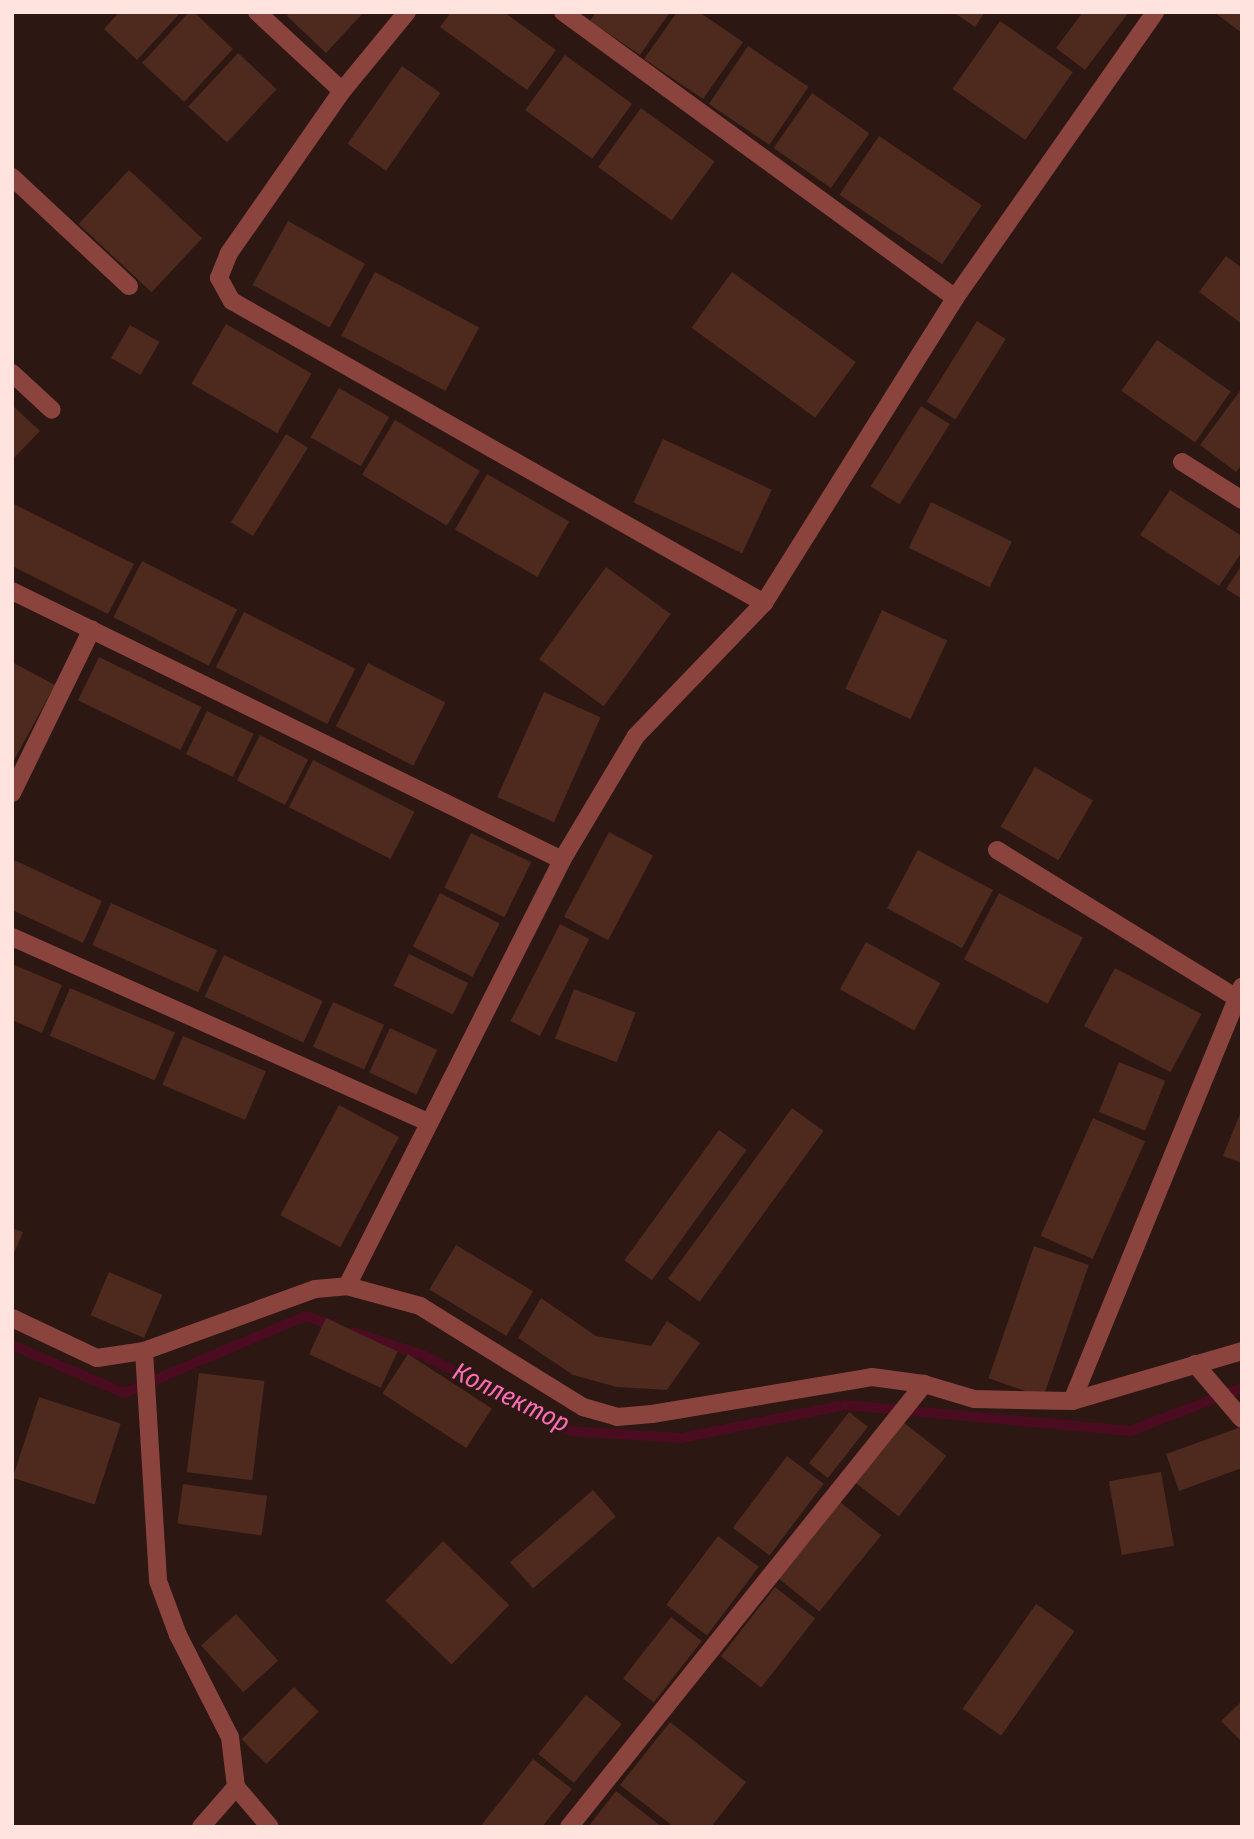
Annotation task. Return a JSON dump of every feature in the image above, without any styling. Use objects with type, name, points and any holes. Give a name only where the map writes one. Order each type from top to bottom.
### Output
[{"type":"street","points":[[257,12],[342,91]]},
{"type":"street","points":[[407,12],[342,91],[229,253],[219,278],[232,300],[764,603]]},
{"type":"street","points":[[563,12],[955,298]]},
{"type":"street","points":[[347,1286],[562,860],[636,736],[764,603],[955,298],[1155,12]]},
{"type":"street","points":[[12,177],[129,286]]},
{"type":"street","points":[[12,373],[52,410]]},
{"type":"street","points":[[1182,461],[1242,500]]},
{"type":"street","points":[[12,591],[562,860]]},
{"type":"street","points":[[12,793],[92,629]]},
{"type":"street","points":[[998,849],[1239,992],[1072,1401]]},
{"type":"street","points":[[12,937],[428,1122]]},
{"type":"street","points":[[12,1318],[97,1358],[144,1351],[315,1289],[347,1286],[421,1306],[583,1407],[617,1417],[652,1414],[872,1377],[924,1384],[974,1399],[1072,1401],[1242,1351]]},
{"type":"street","points":[[144,1351],[158,1581],[178,1635],[230,1737],[236,1787],[270,1827]]},
{"type":"street","points":[[1195,1364],[1242,1419]]},
{"type":"street","points":[[569,1827],[924,1384]]},
{"type":"street","points":[[201,1827],[236,1787]]},
{"type":"building","points":[[119,12],[181,12],[137,60],[104,29]]},
{"type":"building","points":[[189,12],[194,12],[233,49],[184,102],[142,63]]},
{"type":"building","points":[[290,12],[364,12],[326,53],[287,16]]},
{"type":"building","points":[[451,12],[504,12],[556,50],[527,90],[440,27]]},
{"type":"building","points":[[596,12],[670,12],[640,55],[590,21]]},
{"type":"building","points":[[677,12],[699,12],[743,42],[703,99],[644,59]]},
{"type":"building","points":[[953,12],[985,12],[975,27]]},
{"type":"building","points":[[1083,12],[1129,12],[1085,70],[1056,48]]},
{"type":"building","points":[[1214,12],[1242,12],[1242,33]]},
{"type":"building","points":[[1000,21],[1073,72],[1025,140],[952,89]]},
{"type":"building","points":[[748,46],[809,87],[769,145],[709,104]]},
{"type":"building","points":[[238,53],[277,89],[227,143],[188,106]]},
{"type":"building","points":[[565,55],[632,104],[592,159],[525,110]]},
{"type":"building","points":[[402,66],[441,93],[386,171],[348,144]]},
{"type":"building","points":[[812,93],[869,133],[831,188],[774,148]]},
{"type":"building","points":[[641,108],[715,161],[672,221],[598,167]]},
{"type":"building","points":[[879,136],[982,205],[942,264],[839,195]]},
{"type":"building","points":[[129,170],[202,238],[152,292],[79,224]]},
{"type":"building","points":[[288,221],[365,264],[330,328],[253,285]]},
{"type":"building","points":[[1226,256],[1242,268],[1242,324],[1199,292]]},
{"type":"building","points":[[375,272],[479,327],[445,391],[341,336]]},
{"type":"building","points":[[732,272],[856,362],[815,418],[691,328]]},
{"type":"building","points":[[977,321],[1006,339],[955,420],[927,402]]},
{"type":"building","points":[[226,324],[312,374],[277,433],[192,384]]},
{"type":"building","points":[[130,325],[159,342],[140,375],[111,358]]},
{"type":"building","points":[[1157,340],[1231,392],[1195,442],[1121,391]]},
{"type":"building","points":[[339,388],[389,417],[361,466],[310,437]]},
{"type":"building","points":[[1242,388],[1242,465],[1236,472],[1200,445]]},
{"type":"building","points":[[12,405],[40,431],[12,460]]},
{"type":"building","points":[[921,406],[950,424],[899,505],[871,487]]},
{"type":"building","points":[[395,420],[480,471],[447,526],[362,475]]},
{"type":"building","points":[[286,434],[308,448],[253,536],[231,522]]},
{"type":"building","points":[[663,439],[772,490],[742,553],[633,502]]},
{"type":"building","points":[[487,474],[569,521],[537,577],[455,529]]},
{"type":"building","points":[[1170,490],[1242,536],[1242,552],[1219,586],[1140,535]]},
{"type":"building","points":[[931,502],[1012,541],[990,587],[909,548]]},
{"type":"building","points":[[12,503],[134,564],[108,614],[12,566]]},
{"type":"building","points":[[142,561],[237,610],[209,666],[113,617]]},
{"type":"building","points":[[1242,565],[1242,599],[1226,589]]},
{"type":"building","points":[[606,567],[671,614],[604,706],[539,659]]},
{"type":"building","points":[[882,610],[947,640],[910,719],[845,689]]},
{"type":"building","points":[[244,612],[355,669],[327,724],[216,667]]},
{"type":"building","points":[[99,657],[201,707],[180,750],[78,700]]},
{"type":"building","points":[[12,662],[55,685],[12,764]]},
{"type":"building","points":[[368,663],[446,702],[413,766],[336,726]]},
{"type":"building","points":[[544,692],[601,717],[554,822],[497,797]]},
{"type":"building","points":[[207,711],[254,734],[233,777],[186,754]]},
{"type":"building","points":[[260,735],[308,760],[285,805],[237,780]]},
{"type":"building","points":[[313,760],[415,812],[391,859],[289,807]]},
{"type":"building","points":[[1035,767],[1093,800],[1059,860],[1000,827]]},
{"type":"building","points":[[609,832],[653,855],[608,940],[564,917]]},
{"type":"building","points":[[471,833],[531,862],[504,917],[444,888]]},
{"type":"building","points":[[918,850],[993,890],[962,948],[887,908]]},
{"type":"building","points":[[12,859],[102,901],[83,943],[12,910]]},
{"type":"building","points":[[440,893],[500,923],[472,977],[413,946]]},
{"type":"building","points":[[999,893],[1083,938],[1048,1004],[964,959]]},
{"type":"building","points":[[111,903],[217,950],[198,992],[92,945]]},
{"type":"building","points":[[560,924],[589,939],[540,1036],[511,1021]]},
{"type":"building","points":[[866,942],[940,983],[914,1030],[840,989]]},
{"type":"building","points":[[409,954],[468,983],[453,1014],[394,985]]},
{"type":"building","points":[[224,955],[323,1001],[303,1043],[205,997]]},
{"type":"building","points":[[12,964],[62,985],[42,1033],[12,1020]]},
{"type":"building","points":[[1115,968],[1202,1014],[1171,1072],[1084,1026]]},
{"type":"building","points":[[70,988],[175,1033],[155,1080],[50,1036]]},
{"type":"building","points":[[574,989],[636,1013],[617,1062],[555,1038]]},
{"type":"building","points":[[333,1002],[384,1025],[364,1070],[313,1047]]},
{"type":"building","points":[[390,1028],[437,1050],[416,1094],[369,1072]]},
{"type":"building","points":[[183,1036],[266,1071],[245,1120],[162,1085]]},
{"type":"building","points":[[1119,1062],[1165,1081],[1145,1131],[1099,1112]]},
{"type":"building","points":[[339,1105],[399,1137],[340,1247],[280,1215]]},
{"type":"building","points":[[792,1108],[824,1131],[700,1302],[668,1279]]},
{"type":"building","points":[[1242,1109],[1242,1163],[1223,1156]]},
{"type":"building","points":[[1093,1118],[1145,1141],[1093,1259],[1041,1236]]},
{"type":"building","points":[[719,1130],[747,1150],[652,1280],[624,1260]]},
{"type":"building","points":[[12,1228],[23,1232],[12,1258]]},
{"type":"building","points":[[456,1245],[533,1291],[506,1336],[429,1290]]},
{"type":"building","points":[[1034,1246],[1089,1265],[1043,1397],[988,1378]]},
{"type":"building","points":[[109,1272],[162,1295],[144,1338],[91,1315]]},
{"type":"building","points":[[541,1298],[596,1336],[651,1346],[667,1321],[700,1343],[667,1390],[617,1387],[573,1375],[518,1338]]},
{"type":"building","points":[[326,1318],[398,1351],[381,1388],[309,1354]]},
{"type":"building","points":[[408,1354],[492,1408],[466,1448],[382,1393]]},
{"type":"building","points":[[199,1373],[265,1381],[252,1480],[187,1472]]},
{"type":"building","points":[[39,1397],[121,1424],[95,1504],[13,1478]]},
{"type":"building","points":[[849,1412],[868,1427],[828,1478],[809,1463]]},
{"type":"building","points":[[903,1422],[946,1456],[899,1517],[856,1483]]},
{"type":"building","points":[[1241,1427],[1242,1468],[1179,1491],[1166,1454]]},
{"type":"building","points":[[787,1456],[824,1484],[770,1556],[733,1528]]},
{"type":"building","points":[[1161,1472],[1174,1546],[1122,1555],[1109,1481]]},
{"type":"building","points":[[183,1484],[267,1496],[262,1535],[177,1524]]},
{"type":"building","points":[[593,1490],[616,1516],[533,1589],[510,1562]]},
{"type":"building","points":[[840,1502],[881,1535],[820,1612],[778,1578]]},
{"type":"building","points":[[718,1536],[759,1567],[707,1635],[666,1605]]},
{"type":"building","points":[[443,1541],[509,1605],[452,1665],[385,1601]]},
{"type":"building","points":[[775,1587],[815,1618],[761,1688],[721,1656]]},
{"type":"building","points":[[1036,1604],[1075,1631],[1001,1736],[963,1709]]},
{"type":"building","points":[[236,1614],[278,1661],[243,1692],[201,1645]]},
{"type":"building","points":[[671,1617],[702,1641],[654,1702],[623,1678]]},
{"type":"building","points":[[294,1687],[319,1712],[266,1764],[242,1739]]},
{"type":"building","points":[[586,1695],[622,1724],[574,1783],[538,1754]]},
{"type":"building","points":[[1242,1701],[1242,1742],[1221,1721]]},
{"type":"building","points":[[670,1722],[746,1782],[711,1827],[674,1827],[620,1785]]},
{"type":"building","points":[[533,1759],[572,1789],[542,1827],[480,1827]]},
{"type":"building","points":[[616,1791],[662,1827],[588,1827]]},
{"type":"waterway","name":"Коллектор","points":[[12,1345],[124,1393],[305,1316],[335,1326]]},
{"type":"waterway","name":"Коллектор","points":[[353,1332],[425,1356],[570,1431],[681,1438],[845,1405],[1130,1431],[1242,1388]]}]
